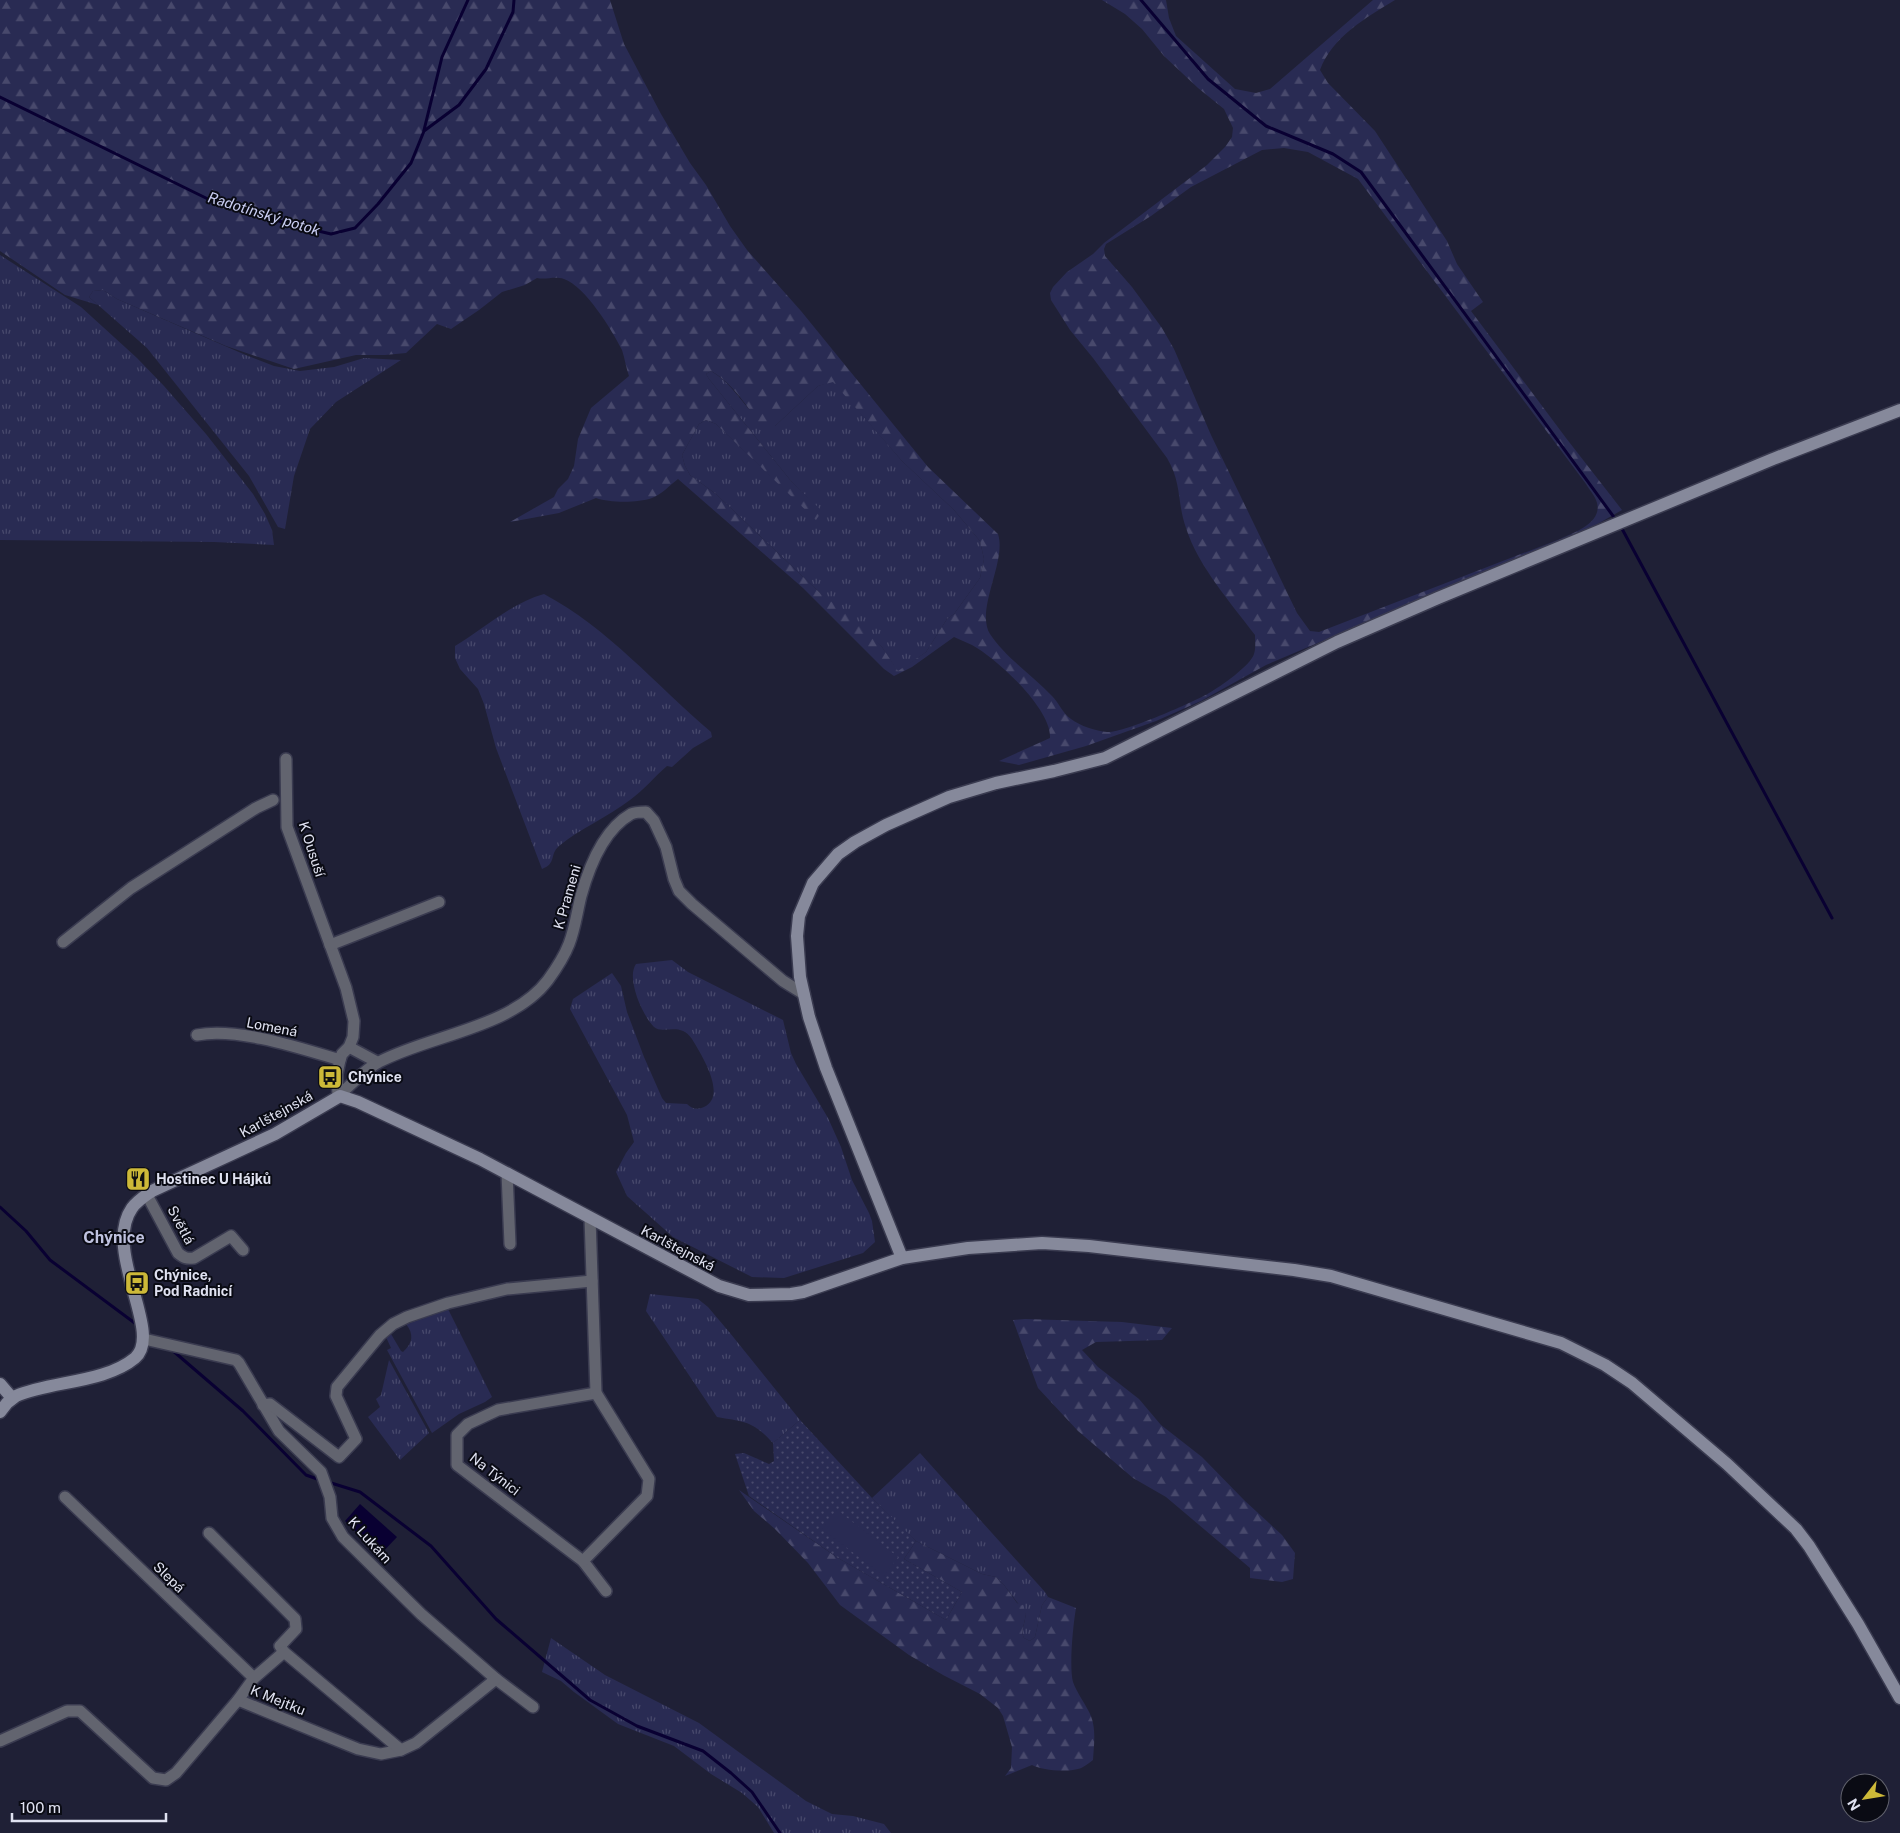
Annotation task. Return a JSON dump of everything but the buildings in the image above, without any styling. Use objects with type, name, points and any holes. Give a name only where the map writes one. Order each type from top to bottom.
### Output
[{"type":"main road","points":[[902,1258],[826,1068],[809,1017],[800,977],[797,936],[799,916],[813,883],[838,854],[886,825],[950,797],[996,782],[1054,771],[1105,758],[1355,634],[1773,459],[1900,410]]},
{"type":"main road","name":"Karlštejnská","points":[[144,1339],[142,1324],[127,1268],[123,1234],[126,1219],[132,1208],[147,1195],[275,1134],[338,1096],[358,1102],[508,1173],[687,1270],[736,1292],[771,1296],[803,1292],[902,1258],[968,1248],[1042,1243],[1294,1270],[1332,1276],[1561,1343],[1605,1364],[1632,1383],[1727,1464],[1796,1529],[1844,1600],[1900,1698]]},
{"type":"main road","points":[[0,1412],[12,1398],[40,1389],[88,1378],[120,1366],[140,1353],[144,1339]]},
{"type":"main road","points":[[0,1384],[12,1398]]},
{"type":"street","name":"K Ousuší","points":[[286,759],[287,827],[346,988],[354,1021],[350,1047]]},
{"type":"street","points":[[63,942],[131,888],[256,808],[273,800]]},
{"type":"street","name":"K Prameni","points":[[377,1062],[497,1018],[534,994],[558,966],[569,946],[581,896],[597,852],[611,830],[633,813],[646,812],[654,821],[666,846],[679,891],[783,981],[804,994]]},
{"type":"street","points":[[330,945],[439,902]]},
{"type":"street","name":"Lomená","points":[[197,1035],[209,1033],[252,1037],[285,1044],[340,1060]]},
{"type":"street","points":[[350,1047],[377,1062],[338,1096],[337,1074],[340,1060],[342,1054],[350,1047]]},
{"type":"street","points":[[508,1173],[510,1244]]},
{"type":"street","name":"Světlá","points":[[147,1195],[178,1253],[183,1258],[194,1258],[231,1236],[243,1250]]},
{"type":"street","points":[[583,1562],[647,1496],[649,1479],[596,1394],[590,1218]]},
{"type":"street","points":[[264,1406],[270,1404],[339,1457],[356,1439],[336,1396],[337,1387],[380,1334],[393,1324],[408,1316],[448,1303],[507,1289],[592,1281]]},
{"type":"street","name":"K Lukám","points":[[144,1339],[236,1360],[243,1368],[279,1431],[321,1472],[330,1497],[332,1518],[343,1537],[421,1614],[496,1679],[532,1707]]},
{"type":"street","name":"Na Týnici","points":[[596,1394],[498,1410],[468,1424],[457,1435],[457,1465],[583,1562],[606,1591]]},
{"type":"street","name":"Slepá","points":[[64,1498],[254,1678]]},
{"type":"street","points":[[210,1533],[295,1619],[296,1629],[280,1646],[284,1652],[401,1750]]},
{"type":"street","name":"K Mejtku","points":[[284,1652],[254,1678],[238,1700],[358,1749],[381,1754],[401,1750],[416,1743],[496,1679]]},
{"type":"street","points":[[0,1741],[67,1712],[80,1711],[153,1778],[166,1780],[176,1773],[238,1700]]},
{"type":"green space","points":[[0,0],[610,0],[624,44],[661,114],[690,163],[747,250],[801,311],[928,467],[998,534],[1000,545],[998,558],[986,612],[986,624],[990,634],[1011,658],[1052,696],[1068,717],[1079,724],[1093,729],[1107,732],[1115,731],[1158,717],[1214,690],[1252,659],[1255,649],[1255,635],[1216,584],[1191,542],[1183,519],[1175,476],[1167,458],[1070,330],[1051,300],[1050,293],[1053,287],[1067,272],[1207,165],[1232,137],[1233,128],[1224,109],[1164,56],[1142,29],[1125,14],[1102,0],[1166,0],[1169,18],[1176,36],[1235,89],[1256,93],[1270,89],[1373,0],[1395,0],[1351,29],[1333,48],[1320,70],[1328,83],[1375,131],[1447,241],[1457,264],[1483,302],[1471,311],[1622,510],[1594,526],[1266,665],[1201,701],[1156,721],[1086,746],[1019,765],[999,761],[1050,738],[1048,726],[1033,699],[995,661],[972,645],[954,637],[912,667],[894,676],[884,669],[803,588],[678,479],[659,495],[646,500],[616,502],[596,498],[559,513],[510,522],[554,497],[558,489],[568,479],[574,466],[578,439],[591,408],[629,376],[622,350],[612,331],[589,299],[572,283],[557,278],[537,278],[525,285],[502,292],[451,329],[437,324],[406,353],[356,355],[294,369],[226,346],[117,299],[103,290],[93,291],[89,297],[98,305],[65,295],[0,251]],"holes":[[[1284,148],[1308,152],[1358,179],[1586,484],[1595,498],[1598,508],[1593,520],[1587,525],[1560,539],[1319,632],[1310,631],[1297,613],[1211,435],[1174,349],[1162,328],[1132,287],[1105,256],[1104,249],[1106,244],[1151,216],[1191,187],[1262,150]],[[711,371],[734,390],[763,429],[775,426],[818,386],[833,382],[902,461],[954,510],[980,541],[984,559],[980,578],[954,614],[947,619],[926,652],[898,671],[882,647],[849,615],[819,592],[716,494],[690,475],[682,455],[699,424],[706,420],[716,424],[816,520],[822,511],[791,481],[709,379],[706,374]]]},
{"type":"green space","points":[[0,255],[81,307],[137,358],[164,386],[206,434],[253,494],[272,530],[274,545],[214,542],[0,540]]},
{"type":"green space","points":[[103,290],[117,299],[274,366],[300,371],[334,367],[364,358],[401,360],[336,402],[310,429],[294,476],[285,529],[278,527],[249,476],[147,348],[89,297],[93,291]]},
{"type":"green space","points":[[711,371],[727,383],[751,411],[775,426],[818,386],[833,381],[902,461],[954,510],[980,541],[984,559],[980,578],[954,614],[947,619],[926,652],[898,672],[882,647],[819,592],[716,494],[690,475],[682,455],[699,424],[706,420],[716,424],[816,519],[821,511],[791,481],[709,379],[706,374]]},
{"type":"green space","points":[[544,594],[589,623],[610,640],[711,732],[712,737],[693,748],[672,767],[667,766],[622,806],[559,846],[550,864],[542,869],[496,748],[484,704],[478,689],[460,669],[455,658],[455,646],[509,610]]},
{"type":"green space","points":[[672,960],[688,972],[783,1020],[791,1053],[828,1118],[841,1147],[852,1180],[872,1221],[875,1242],[863,1253],[784,1278],[752,1277],[673,1237],[627,1196],[616,1172],[634,1142],[627,1115],[570,1009],[573,999],[612,973],[621,986],[627,1012],[662,1098],[666,1103],[687,1104],[695,1108],[704,1107],[711,1102],[714,1094],[713,1085],[706,1064],[692,1039],[677,1029],[662,1030],[654,1027],[640,1005],[634,987],[633,970],[636,964]]},
{"type":"green space","points":[[650,1294],[698,1299],[708,1307],[800,1420],[773,1443],[754,1426],[717,1417],[646,1311]]},
{"type":"green space","points":[[447,1307],[492,1397],[459,1414],[432,1433],[387,1350],[391,1348],[386,1337],[391,1334],[403,1352],[409,1345],[411,1338],[406,1324]]},
{"type":"green space","points":[[1013,1320],[1122,1322],[1172,1328],[1162,1340],[1096,1342],[1082,1350],[1098,1367],[1139,1399],[1161,1425],[1202,1457],[1282,1535],[1295,1553],[1293,1579],[1282,1582],[1250,1578],[1250,1568],[1166,1497],[1133,1478],[1078,1431],[1038,1388]]},
{"type":"green space","points":[[389,1360],[429,1433],[400,1460],[368,1417],[380,1407],[376,1399],[381,1395]]},
{"type":"green space","points":[[800,1420],[872,1498],[916,1541],[904,1559],[962,1592],[946,1620],[838,1558],[749,1496],[735,1454],[744,1453],[769,1464],[774,1461],[773,1443]]},
{"type":"green space","points":[[920,1453],[1048,1597],[1042,1605],[1035,1637],[1030,1641],[1024,1638],[1022,1633],[1026,1614],[996,1577],[982,1574],[916,1541],[872,1498]]},
{"type":"green space","points":[[739,1490],[838,1558],[946,1620],[962,1592],[904,1559],[916,1541],[982,1574],[996,1577],[1017,1603],[1023,1606],[1026,1614],[1022,1633],[1024,1638],[1030,1641],[1035,1637],[1042,1605],[1048,1597],[1076,1608],[1072,1646],[1072,1675],[1073,1682],[1093,1722],[1093,1760],[1078,1769],[1065,1771],[1050,1770],[1032,1765],[1005,1776],[1011,1768],[1012,1747],[1003,1716],[998,1708],[980,1694],[909,1655],[840,1605],[808,1563],[775,1529],[754,1511]]},
{"type":"green space","points":[[837,1510],[898,1557],[884,1576],[822,1529]]},
{"type":"green space","points":[[551,1638],[605,1675],[699,1723],[806,1801],[832,1814],[853,1816],[884,1824],[891,1833],[774,1833],[758,1807],[742,1793],[711,1774],[674,1746],[618,1724],[561,1681],[542,1672]]},
{"type":"shaded area","points":[[360,1504],[397,1537],[380,1555],[345,1521]]},
{"type":"waterway","points":[[424,130],[442,57],[468,0]]},
{"type":"waterway","name":"Radotínský potok","points":[[0,97],[212,201],[289,224],[331,234],[355,228],[378,204],[411,163],[424,131],[459,105],[486,69],[513,12],[514,0]]},
{"type":"waterway","points":[[1141,0],[1208,79],[1266,126],[1333,154],[1361,172],[1616,520]]},
{"type":"waterway","points":[[1620,525],[1832,918]]},
{"type":"waterway","points":[[0,1207],[26,1231],[50,1260],[136,1324]]},
{"type":"waterway","points":[[172,1350],[243,1411],[306,1475],[320,1480]]},
{"type":"waterway","points":[[328,1482],[360,1492],[431,1546],[496,1619],[590,1700],[637,1726],[703,1751],[752,1792],[780,1833]]},
{"type":"place","name":"Chýnice","points":[[330,1077]]},
{"type":"place","name":"Hostinec U Hájků","points":[[138,1179]]},
{"type":"place","name":"Chýnice, Pod Radnicí","points":[[137,1283]]},
{"type":"district","name":"Chýnice","points":[[114,1237]]}]
